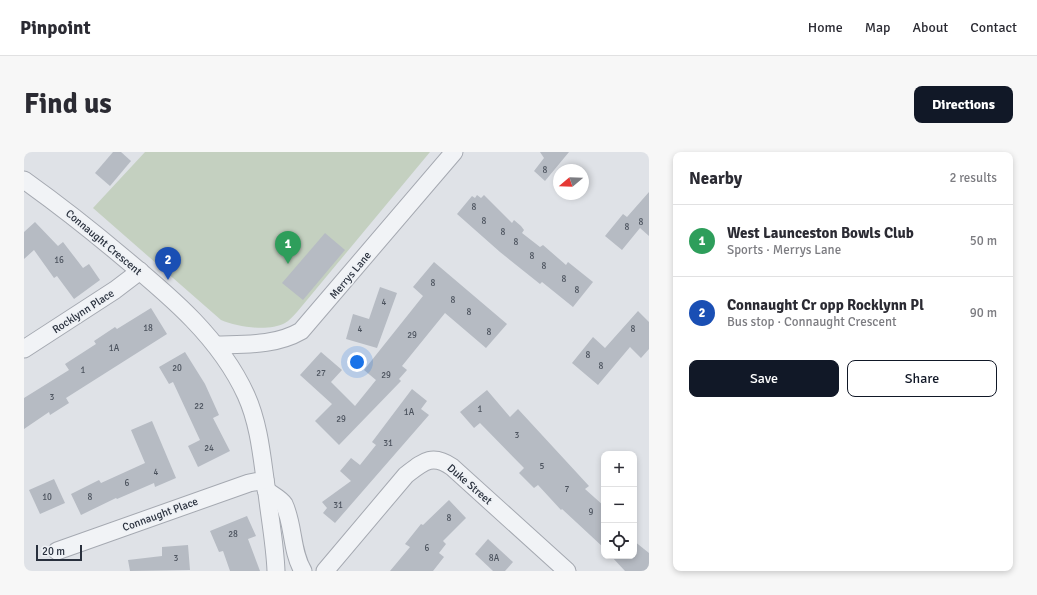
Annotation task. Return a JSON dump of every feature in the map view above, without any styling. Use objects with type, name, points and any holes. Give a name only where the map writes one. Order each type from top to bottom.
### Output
[{"type":"street","name":"Merrys Lane","points":[[216,346],[272,342],[288,338],[301,331],[454,152]]},
{"type":"street","name":"Connaught Crescent","points":[[24,180],[69,212],[140,271],[185,311],[216,346],[232,370],[246,396],[257,427],[266,485],[276,571]]},
{"type":"street","name":"Rocklynn Place","points":[[24,348],[115,290],[140,271]]},
{"type":"street","name":"Duke Street","points":[[324,571],[406,476],[420,464],[432,459],[444,461],[452,467],[567,571]]},
{"type":"street","name":"Connaught Place","points":[[57,551],[249,482],[266,485]]},
{"type":"street","points":[[266,485],[283,503],[292,530],[298,562],[303,571]]},
{"type":"green space","points":[[145,152],[430,152],[292,317],[278,326],[253,328],[236,325],[221,320],[93,208]]},
{"type":"building","points":[[113,152],[121,152],[131,161],[110,186],[95,173]]},
{"type":"building","points":[[540,152],[569,152],[559,164],[553,164],[553,171],[545,181],[534,171],[544,158]]},
{"type":"building","points":[[649,192],[649,236],[640,228],[622,250],[605,236],[623,214],[627,217]]},
{"type":"building","points":[[477,195],[481,198],[484,195],[512,223],[514,220],[521,226],[524,230],[522,233],[540,247],[543,245],[566,265],[568,262],[593,282],[573,307],[542,282],[540,284],[500,252],[457,214],[472,196],[475,198]]},
{"type":"building","points":[[35,222],[58,246],[63,242],[83,268],[89,264],[100,280],[74,299],[57,276],[54,278],[34,250],[24,259],[24,232]]},
{"type":"building","points":[[325,233],[345,250],[303,300],[282,283]]},
{"type":"building","points":[[434,262],[507,324],[486,348],[445,313],[402,366],[407,370],[399,379],[401,381],[339,445],[315,421],[332,404],[300,375],[321,352],[342,370],[331,382],[355,406],[376,380],[364,370],[423,296],[413,287]]},
{"type":"building","points":[[380,287],[397,293],[377,348],[346,339],[353,314],[369,319]]},
{"type":"building","points":[[151,308],[167,334],[66,398],[69,403],[50,415],[49,412],[24,429],[24,398],[69,370],[65,364],[96,344],[94,341],[115,327],[117,329]]},
{"type":"building","points":[[638,311],[649,322],[649,349],[641,358],[630,347],[598,385],[572,363],[593,337],[605,348]]},
{"type":"building","points":[[185,352],[205,384],[219,415],[213,418],[230,451],[198,467],[188,446],[200,440],[173,382],[169,384],[159,367]]},
{"type":"building","points":[[412,389],[427,401],[421,409],[429,415],[335,523],[323,513],[327,508],[322,502],[351,481],[340,471],[351,458],[360,465],[376,445],[372,442]]},
{"type":"building","points":[[487,390],[510,417],[518,409],[589,486],[585,489],[601,503],[601,545],[562,509],[561,510],[538,485],[534,488],[519,473],[524,468],[480,423],[474,428],[460,412]]},
{"type":"building","points":[[152,421],[176,478],[155,487],[154,483],[117,499],[116,498],[81,515],[71,494],[99,480],[101,483],[145,463],[131,430]]},
{"type":"building","points":[[54,479],[65,503],[40,514],[29,490]]},
{"type":"building","points":[[449,500],[466,518],[443,541],[446,544],[439,553],[444,557],[433,571],[390,571],[410,547],[405,544],[421,524],[423,525]]},
{"type":"building","points":[[247,516],[256,536],[248,539],[260,571],[230,571],[223,551],[219,552],[210,531]]},
{"type":"building","points":[[488,539],[513,562],[505,571],[493,571],[475,554]]},
{"type":"building","points":[[637,543],[649,553],[649,571],[625,571],[614,559],[637,559]]},
{"type":"building","points":[[188,545],[190,570],[130,571],[128,560],[162,556],[162,547]]},
{"type":"place","name":"West Launceston Bowls Club","points":[[288,264]]},
{"type":"place","name":"Connaught Cr opp Rocklynn Pl","points":[[168,280]]}]
